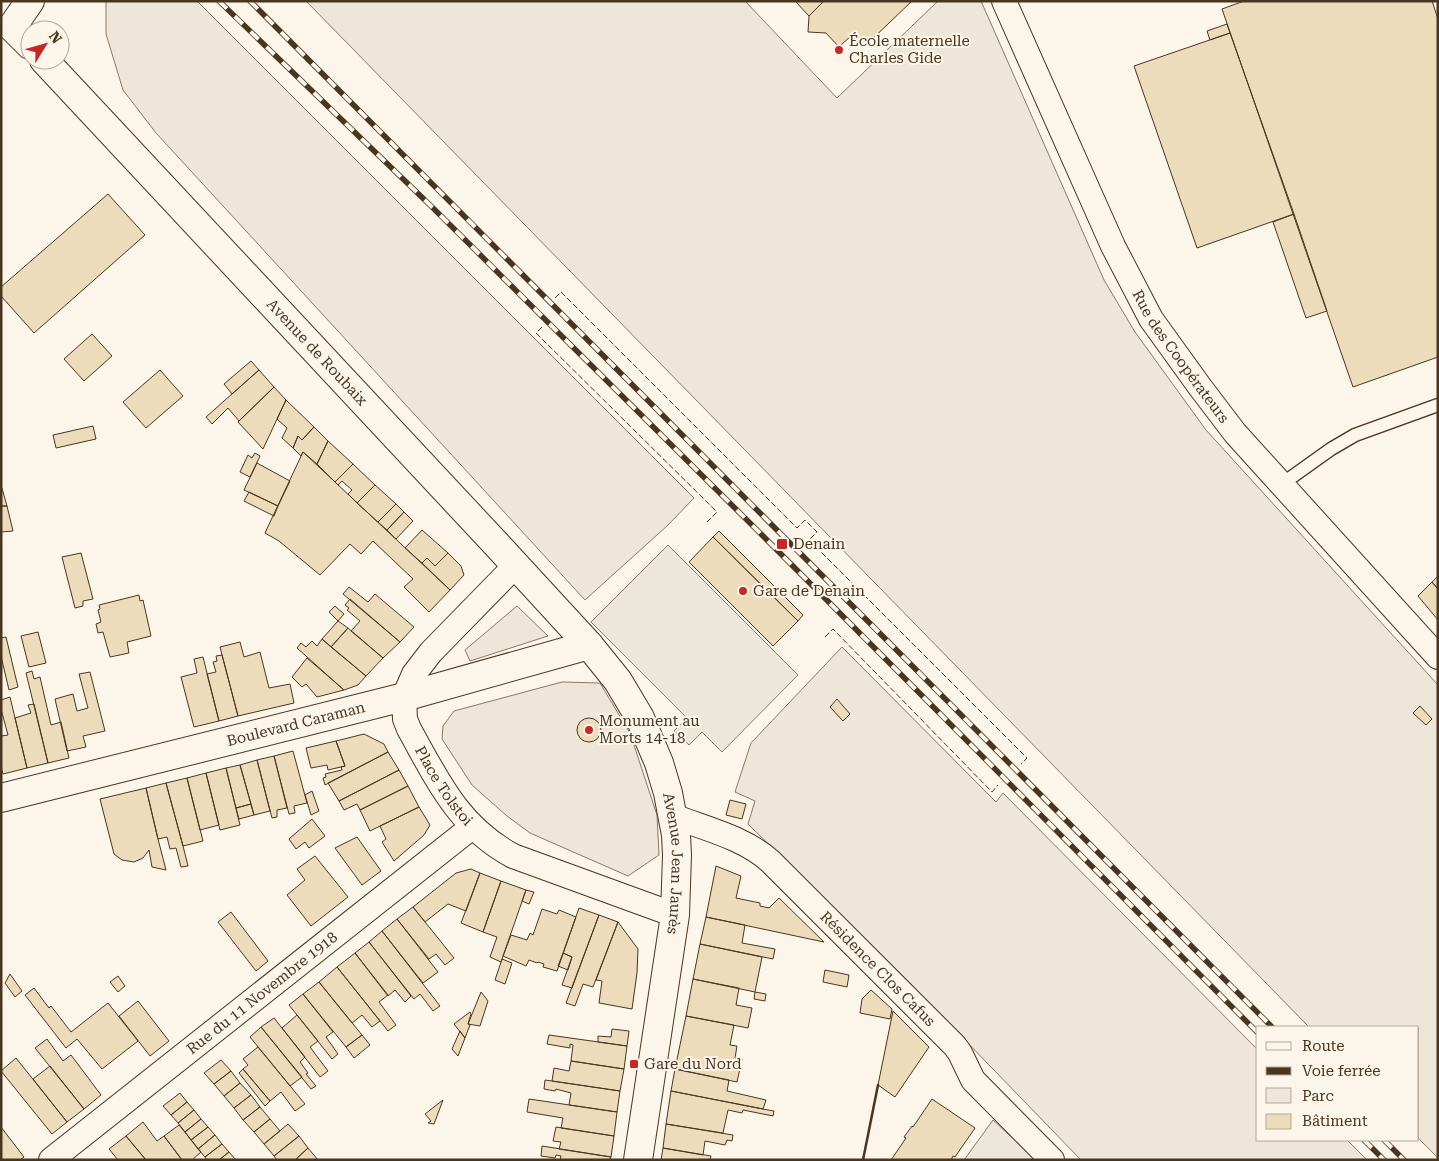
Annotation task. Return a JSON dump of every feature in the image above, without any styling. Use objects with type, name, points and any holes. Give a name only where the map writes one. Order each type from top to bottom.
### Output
[{"type":"street","points":[[15,38],[30,1]]},
{"type":"street","name":"Rue des Coopérateurs","points":[[1004,1],[1113,246],[1152,319],[1179,359],[1235,432],[1438,656]]},
{"type":"street","name":"Avenue de Roubaix","points":[[53,70],[589,645]]},
{"type":"street","name":"Place Tolstoi","points":[[516,565],[431,652],[414,674],[404,697],[405,719],[409,729],[441,788],[457,811],[472,827],[493,844],[514,856],[675,915]]},
{"type":"street","name":"Boulevard Caraman","points":[[1,798],[404,697],[589,645]]},
{"type":"street","name":"Avenue Jean Jaurès","points":[[589,645],[618,681],[640,718],[659,763],[673,816],[677,855],[675,915],[638,1160]]},
{"type":"street","name":"Résidence Clos Cafus","points":[[673,816],[741,841],[756,849],[770,861],[954,1046],[960,1053],[973,1080],[1052,1160]]},
{"type":"street","name":"Rue du 11 Novembre 1918","points":[[51,1160],[472,827]]},
{"type":"lane","points":[[1282,484],[1331,449],[1355,435],[1438,405]]},
{"type":"green space","points":[[106,1],[197,1],[694,498],[668,525],[585,600],[156,133],[123,90],[106,34]]},
{"type":"green space","points":[[306,1],[745,1],[837,98],[938,1],[981,1],[1104,280],[1135,332],[1206,430],[1438,685],[1438,1158],[1419,1139],[1419,1026],[1308,1026]]},
{"type":"green space","points":[[517,606],[548,636],[470,661],[465,650]]},
{"type":"green space","points":[[842,647],[996,802],[1003,793],[1256,1048],[1256,1141],[1348,1141],[1367,1160],[1081,1160],[902,975],[748,824],[755,801],[735,792],[751,743]]},
{"type":"green space","points":[[562,682],[600,683],[630,733],[657,815],[659,855],[628,876],[530,833],[507,816],[472,785],[442,739],[443,726],[454,711]]},
{"type":"shaded area","name":"Gare de Denain","points":[[668,545],[798,675],[722,752],[702,732],[689,745],[674,731],[687,718],[591,622]]},
{"type":"shaded area","points":[[993,1120],[1036,1160],[964,1160]]},
{"type":"building","points":[[795,1],[824,1],[809,16]]},
{"type":"building","points":[[824,1],[912,1],[865,46],[853,34],[839,47],[826,33],[808,32],[809,16]]},
{"type":"building","points":[[1244,1],[1432,1],[1438,19],[1438,357],[1353,387],[1222,9]]},
{"type":"building","points":[[1227,24],[1230,33],[1210,40],[1207,31]]},
{"type":"building","points":[[1230,33],[1294,214],[1197,248],[1134,66]]},
{"type":"building","points":[[108,194],[145,235],[34,333],[1,296],[1,287]]},
{"type":"building","points":[[1294,214],[1327,311],[1306,318],[1273,222]]},
{"type":"building","points":[[92,334],[112,356],[84,381],[64,359]]},
{"type":"building","points":[[251,361],[259,370],[232,394],[224,384]]},
{"type":"building","points":[[160,370],[183,396],[146,428],[123,402]]},
{"type":"building","points":[[259,370],[274,387],[239,421],[228,408],[212,424],[206,417]]},
{"type":"building","points":[[274,387],[286,400],[263,449],[238,422]]},
{"type":"building","points":[[286,400],[314,427],[302,440],[298,436],[293,448],[282,438],[287,428],[277,419]]},
{"type":"building","points":[[93,426],[96,439],[56,448],[53,435]]},
{"type":"building","points":[[314,427],[328,441],[317,464],[303,452],[301,456],[293,448],[298,436],[302,440]]},
{"type":"building","points":[[328,441],[353,464],[335,482],[317,464]]},
{"type":"building","points":[[303,452],[450,590],[429,612],[404,587],[413,579],[373,541],[361,554],[350,544],[320,575],[279,541],[265,533]]},
{"type":"building","points":[[255,453],[260,456],[250,477],[240,472],[248,455],[252,458]]},
{"type":"building","points":[[257,463],[290,481],[278,506],[244,490]]},
{"type":"building","points":[[353,464],[375,485],[357,503],[348,494],[352,490],[342,481],[338,485],[335,482]]},
{"type":"building","points":[[375,485],[396,504],[378,522],[357,503]]},
{"type":"building","points":[[2,488],[7,506],[1,506]]},
{"type":"building","points":[[249,492],[278,506],[274,516],[244,501]]},
{"type":"building","points":[[396,504],[404,512],[387,530],[378,522]]},
{"type":"building","points":[[1,506],[7,506],[13,531],[1,532]]},
{"type":"building","points":[[404,512],[413,521],[396,539],[387,530]]},
{"type":"building","points":[[422,530],[448,553],[435,566],[427,558],[422,563],[405,548]]},
{"type":"building","points":[[719,531],[803,615],[798,621],[713,537]]},
{"type":"building","name":"Gare de Denain","points":[[713,537],[798,621],[773,646],[689,562]]},
{"type":"building","points":[[81,553],[93,599],[83,601],[83,606],[75,608],[62,557]]},
{"type":"building","points":[[448,553],[461,566],[464,575],[450,590],[422,563],[427,558],[435,566]]},
{"type":"building","points":[[1438,576],[1438,589],[1432,582]]},
{"type":"building","points":[[1432,582],[1438,589],[1438,620],[1418,596]]},
{"type":"building","points":[[349,587],[368,602],[375,594],[414,627],[400,642],[343,594]]},
{"type":"building","points":[[139,595],[140,601],[143,600],[151,636],[127,642],[129,653],[110,657],[103,632],[98,633],[96,624],[101,622],[98,610],[100,609],[99,605]]},
{"type":"building","points":[[350,599],[400,642],[383,658],[351,631],[360,621],[347,610],[349,608],[345,605]]},
{"type":"building","points":[[335,606],[344,614],[338,621],[329,612]]},
{"type":"building","points":[[338,621],[348,628],[331,647],[322,639]]},
{"type":"building","points":[[348,628],[383,658],[366,676],[331,647]]},
{"type":"building","points":[[38,632],[46,663],[29,667],[21,636]]},
{"type":"building","points":[[6,637],[18,687],[9,690],[1,656],[1,638]]},
{"type":"building","points":[[322,639],[366,676],[358,685],[344,690],[297,648],[301,643],[306,647],[312,641],[317,646]]},
{"type":"building","points":[[240,642],[244,657],[260,652],[269,688],[290,684],[294,703],[238,716],[220,647]]},
{"type":"building","points":[[222,655],[238,716],[219,721],[207,674],[216,672],[213,662],[217,661],[216,656]]},
{"type":"building","points":[[203,657],[219,721],[194,727],[181,677],[197,673],[194,659]]},
{"type":"building","points":[[307,658],[344,690],[317,697],[306,684],[302,687],[292,677]]},
{"type":"building","points":[[32,671],[34,679],[40,677],[51,725],[61,722],[69,758],[48,763],[26,673]]},
{"type":"building","points":[[90,672],[105,731],[83,736],[86,747],[67,751],[55,699],[73,694],[77,711],[88,708],[79,674]]},
{"type":"building","points":[[10,697],[27,768],[3,774],[1,767],[1,736],[8,735],[1,709],[1,700]]},
{"type":"building","points":[[837,699],[850,714],[843,721],[830,707]]},
{"type":"building","points":[[34,704],[48,763],[27,768],[15,718],[31,713],[28,705]]},
{"type":"building","points":[[1420,706],[1432,719],[1426,725],[1413,713]]},
{"type":"building","name":"Monument au Morts 14-18","points":[[589,718],[597,722],[601,730],[597,738],[589,742],[581,738],[577,730],[581,722]]},
{"type":"building","points":[[364,734],[384,744],[388,752],[325,785],[323,778],[326,777],[325,774],[342,770],[341,767],[345,766],[336,741]]},
{"type":"building","points":[[336,741],[345,766],[328,770],[327,765],[311,768],[306,748]]},
{"type":"building","points":[[293,751],[307,803],[294,806],[295,813],[289,814],[274,756]]},
{"type":"building","points":[[388,752],[399,770],[339,801],[328,783]]},
{"type":"building","points":[[274,756],[287,808],[277,810],[277,817],[272,818],[257,760]]},
{"type":"building","points":[[257,760],[270,811],[254,815],[240,765]]},
{"type":"building","points":[[240,765],[251,804],[236,808],[226,768]]},
{"type":"building","points":[[226,768],[240,825],[220,830],[206,773]]},
{"type":"building","points":[[399,770],[408,786],[360,810],[357,804],[344,810],[339,801]]},
{"type":"building","points":[[206,773],[219,825],[200,830],[187,778]]},
{"type":"building","points":[[187,778],[203,841],[183,846],[166,783]]},
{"type":"building","points":[[166,783],[188,866],[181,867],[176,848],[170,849],[167,837],[158,839],[146,788]]},
{"type":"building","points":[[408,786],[419,807],[370,831],[360,810]]},
{"type":"building","points":[[146,788],[166,870],[152,867],[149,850],[143,858],[134,862],[122,860],[114,854],[100,799]]},
{"type":"building","points":[[312,791],[319,811],[311,815],[305,795]]},
{"type":"building","points":[[730,800],[746,804],[742,819],[726,815]]},
{"type":"building","points":[[251,804],[254,815],[239,819],[236,808]]},
{"type":"building","points":[[419,807],[430,825],[424,835],[394,861],[382,842],[386,839],[380,826]]},
{"type":"building","points":[[312,819],[325,836],[309,848],[305,842],[296,849],[289,839]]},
{"type":"building","points":[[357,837],[381,871],[362,885],[335,848]]},
{"type":"building","points":[[315,856],[348,897],[311,926],[287,895],[305,880],[297,869]]},
{"type":"building","points":[[716,866],[741,876],[736,898],[760,903],[760,906],[769,908],[779,898],[824,942],[706,917]]},
{"type":"building","points":[[471,869],[480,873],[466,911],[448,904],[425,922],[413,907],[456,873]]},
{"type":"building","points":[[480,873],[501,881],[483,932],[461,923]]},
{"type":"building","points":[[501,881],[526,890],[501,962],[490,957],[497,937],[483,932]]},
{"type":"building","points":[[526,890],[534,892],[529,904],[522,901]]},
{"type":"building","points":[[413,907],[454,958],[445,965],[436,954],[429,959],[397,919]]},
{"type":"building","points":[[579,908],[599,915],[572,988],[562,985],[572,957],[563,953]]},
{"type":"building","points":[[542,909],[557,914],[559,910],[576,917],[557,971],[543,967],[544,964],[538,962],[529,960],[526,966],[503,956],[511,935],[527,940],[530,933],[533,935]]},
{"type":"building","points":[[231,912],[268,961],[256,971],[218,922]]},
{"type":"building","points":[[599,915],[618,922],[593,987],[583,984],[575,1006],[566,1003]]},
{"type":"building","points":[[706,917],[745,925],[742,943],[775,949],[773,959],[700,944]]},
{"type":"building","points":[[397,919],[438,972],[423,983],[382,931]]},
{"type":"building","points":[[618,922],[638,949],[632,1009],[599,1003],[602,981],[596,980]]},
{"type":"building","points":[[382,931],[440,1006],[433,1011],[420,994],[414,999],[369,942]]},
{"type":"building","points":[[369,942],[411,996],[405,1002],[395,990],[388,996],[355,953]]},
{"type":"building","points":[[700,944],[762,957],[755,992],[693,979]]},
{"type":"building","points":[[355,953],[388,995],[379,1002],[396,1025],[388,1031],[337,967]]},
{"type":"building","points":[[563,953],[572,957],[568,970],[558,966]]},
{"type":"building","points":[[502,959],[512,963],[505,984],[495,980]]},
{"type":"building","points":[[337,967],[380,1021],[372,1027],[362,1015],[352,1023],[319,982]]},
{"type":"building","points":[[825,970],[849,975],[847,987],[823,982]]},
{"type":"building","points":[[10,974],[22,991],[15,997],[5,983]]},
{"type":"building","points":[[118,976],[125,986],[118,992],[110,982]]},
{"type":"building","points":[[693,979],[739,988],[736,1005],[752,1008],[748,1028],[686,1016]]},
{"type":"building","points":[[319,982],[362,1035],[346,1047],[303,994]]},
{"type":"building","points":[[34,988],[71,1032],[108,1003],[138,1041],[102,1069],[77,1039],[66,1048],[25,995]]},
{"type":"building","points":[[871,990],[892,1009],[890,1019],[860,1013],[862,999]]},
{"type":"building","points":[[481,992],[488,1001],[480,1026],[468,1024]]},
{"type":"building","points":[[755,992],[766,994],[765,1001],[754,999]]},
{"type":"building","points":[[303,994],[333,1032],[326,1037],[338,1054],[332,1059],[289,1005]]},
{"type":"building","points":[[138,1001],[169,1041],[150,1056],[119,1016]]},
{"type":"building","points":[[893,1011],[929,1047],[895,1097],[878,1085]]},
{"type":"building","points":[[470,1012],[468,1024],[470,1025],[465,1038],[454,1024]]},
{"type":"building","points":[[297,1015],[318,1041],[310,1047],[328,1071],[320,1077],[282,1028]]},
{"type":"building","points":[[686,1016],[734,1025],[730,1045],[737,1046],[735,1058],[742,1059],[737,1082],[675,1069]]},
{"type":"building","points":[[274,1018],[305,1057],[300,1062],[308,1073],[306,1074],[316,1086],[311,1089],[261,1027]]},
{"type":"building","points":[[261,1027],[302,1077],[290,1086],[250,1037]]},
{"type":"building","points":[[612,1029],[629,1031],[627,1046],[598,1042],[598,1036],[611,1037]]},
{"type":"building","points":[[460,1031],[465,1038],[458,1056],[452,1049]]},
{"type":"building","points":[[362,1035],[370,1045],[354,1058],[346,1047]]},
{"type":"building","points":[[549,1035],[627,1046],[624,1069],[571,1061],[573,1045],[570,1044],[570,1048],[547,1044]]},
{"type":"building","points":[[47,1039],[63,1061],[71,1055],[101,1095],[84,1109],[35,1048]]},
{"type":"building","points":[[258,1047],[305,1104],[295,1111],[281,1092],[270,1101],[243,1069],[248,1065],[243,1059]]},
{"type":"building","points":[[16,1058],[67,1122],[52,1134],[1,1071]]},
{"type":"building","points":[[221,1060],[231,1071],[214,1084],[204,1073]]},
{"type":"building","points":[[571,1061],[624,1069],[620,1091],[552,1081],[554,1068],[569,1071]]},
{"type":"building","points":[[50,1066],[84,1109],[67,1122],[33,1079]]},
{"type":"building","points":[[243,1069],[270,1101],[265,1106],[239,1073]]},
{"type":"building","points":[[675,1069],[729,1080],[727,1091],[766,1100],[763,1109],[671,1091]]},
{"type":"building","points":[[231,1071],[240,1083],[224,1096],[214,1084]]},
{"type":"building","points":[[545,1080],[620,1091],[617,1112],[569,1105],[571,1093],[556,1089],[555,1091],[544,1089]]},
{"type":"building","points":[[240,1083],[251,1095],[234,1108],[224,1096]]},
{"type":"building","points":[[671,1091],[774,1111],[773,1116],[743,1110],[742,1113],[728,1110],[723,1133],[666,1124]]},
{"type":"building","points":[[180,1093],[187,1102],[171,1115],[163,1106]]},
{"type":"building","points":[[251,1095],[260,1107],[243,1120],[234,1108]]},
{"type":"building","points":[[529,1099],[617,1112],[614,1136],[561,1128],[563,1118],[527,1112]]},
{"type":"building","points":[[932,1099],[975,1128],[951,1160],[891,1160],[906,1138],[904,1137]]},
{"type":"building","points":[[443,1100],[434,1124],[428,1123],[431,1121],[425,1114]]},
{"type":"building","points":[[187,1102],[194,1110],[178,1123],[171,1115]]},
{"type":"building","points":[[260,1107],[270,1119],[254,1132],[243,1120]]},
{"type":"building","points":[[194,1110],[201,1119],[185,1132],[178,1123]]},
{"type":"building","points":[[201,1119],[208,1127],[191,1140],[185,1132]]},
{"type":"building","points":[[270,1119],[280,1131],[264,1144],[254,1132]]},
{"type":"building","points":[[143,1122],[157,1141],[164,1136],[182,1160],[146,1160],[126,1136]]},
{"type":"building","points":[[288,1124],[299,1136],[274,1156],[264,1144]]},
{"type":"building","points":[[666,1124],[733,1135],[732,1141],[727,1140],[725,1145],[705,1141],[703,1155],[663,1148]]},
{"type":"building","points":[[179,1125],[201,1152],[192,1160],[182,1160],[164,1136]]},
{"type":"building","points":[[1,1127],[24,1157],[20,1160],[1,1160]]},
{"type":"building","points":[[208,1127],[215,1135],[198,1149],[191,1140]]},
{"type":"building","points":[[556,1127],[614,1136],[611,1157],[559,1149],[561,1142],[553,1141]]},
{"type":"building","points":[[215,1135],[222,1144],[205,1157],[198,1149]]},
{"type":"building","points":[[126,1136],[146,1160],[118,1160],[109,1149]]},
{"type":"building","points":[[299,1136],[308,1148],[295,1160],[277,1160],[274,1156]]},
{"type":"building","points":[[222,1144],[229,1152],[219,1160],[207,1160],[205,1157]]},
{"type":"building","points":[[542,1146],[611,1157],[610,1160],[560,1160],[561,1156],[556,1155],[555,1158],[541,1156]]},
{"type":"building","points":[[308,1148],[318,1160],[295,1160]]},
{"type":"building","points":[[663,1148],[711,1156],[710,1160],[661,1160]]},
{"type":"building","points":[[229,1152],[236,1160],[219,1160]]},
{"type":"railway","points":[[219,1],[431,206],[1256,1031]]},
{"type":"railway","points":[[250,1],[1271,1026]]},
{"type":"railway","points":[[1365,1141],[1384,1160]]},
{"type":"railway","points":[[1385,1141],[1404,1160]]},
{"type":"fence","points":[[555,298],[561,292],[797,528],[805,520],[817,532],[809,540],[1027,758],[1021,764]]},
{"type":"fence","points":[[542,327],[536,333],[717,512],[707,522]]},
{"type":"fence","points":[[825,637],[833,629],[992,792],[998,785]]},
{"type":"wall","points":[[863,1160],[878,1085]]},
{"type":"place","name":"École maternelle Charles Gide","points":[[839,50]]},
{"type":"place","name":"Denain","points":[[782,544]]},
{"type":"place","name":"Gare de Denain","points":[[743,591]]},
{"type":"place","name":"Monument au Morts 14-18","points":[[589,730]]},
{"type":"place","name":"Gare du Nord","points":[[634,1064]]}]
